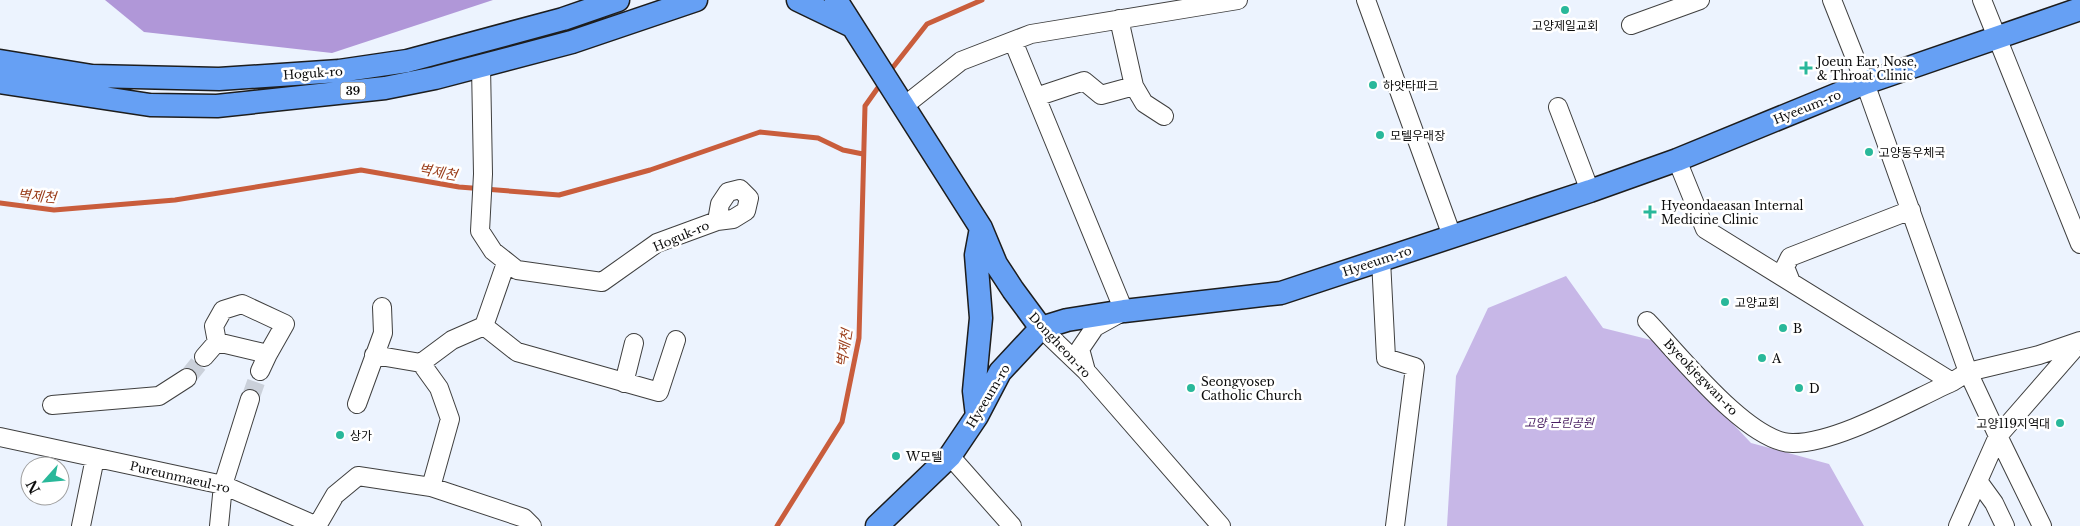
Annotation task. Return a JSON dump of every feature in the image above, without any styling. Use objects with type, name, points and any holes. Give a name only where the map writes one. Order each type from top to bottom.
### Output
[{"type":"main road","name":"Hoguk-ro","points":[[0,62],[92,76],[219,79],[339,71],[407,61],[563,19],[618,0]]},
{"type":"main road","name":"Hoguk-ro","points":[[0,82],[150,105],[217,106],[385,88],[481,66],[572,42],[696,0]]},
{"type":"main road","points":[[798,0],[853,27]]},
{"type":"main road","points":[[836,0],[853,27]]},
{"type":"main road","points":[[853,27],[858,0]]},
{"type":"main road","name":"Hyeeum-ro","points":[[876,526],[950,456],[978,416],[1000,372],[1041,328],[1067,320],[1124,311],[1281,293],[1590,191],[1677,160],[1865,83],[2080,9]]},
{"type":"main road","name":"Dongheon-ro","points":[[853,27],[982,228],[996,264],[1012,290],[1041,328]]},
{"type":"main road","points":[[978,416],[974,391],[981,318],[976,255],[982,228]]},
{"type":"street","points":[[900,100],[961,61],[1031,34],[1238,0]]},
{"type":"street","points":[[1366,0],[1452,236]]},
{"type":"street","points":[[1631,25],[1675,4],[1700,0]]},
{"type":"street","points":[[1832,0],[1865,83],[1968,372],[2042,526]]},
{"type":"street","points":[[1982,0],[2080,244]]},
{"type":"street","points":[[1119,19],[1134,86],[1144,103],[1164,116]]},
{"type":"street","points":[[1014,41],[1124,311],[1095,327],[1080,349],[1086,371]]},
{"type":"street","name":"Hoguk-ro","points":[[481,66],[483,174],[480,231],[493,251],[506,263],[517,270],[602,282],[657,243],[717,221]]},
{"type":"street","points":[[1036,97],[1084,81],[1101,95],[1134,86]]},
{"type":"street","points":[[1558,107],[1590,191]]},
{"type":"street","points":[[1677,160],[1705,229],[1952,382],[1968,372],[2039,355],[2080,342]]},
{"type":"street","points":[[1791,282],[1785,266],[1790,257],[1911,210]]},
{"type":"street","points":[[1381,260],[1386,358],[1415,368],[1395,526]]},
{"type":"street","points":[[421,363],[452,340],[484,326],[506,263]]},
{"type":"street","points":[[217,342],[214,326],[224,310],[242,304],[285,324],[260,371]]},
{"type":"street","points":[[357,404],[383,333],[382,307]]},
{"type":"street","name":"Byeokjegwan-ro","points":[[1648,321],[1736,414],[1762,434],[1792,444],[1830,438],[1952,382]]},
{"type":"street","points":[[484,326],[518,352],[658,392],[676,340]]},
{"type":"street","name":"Dongheon-ro","points":[[1041,328],[1086,371],[1220,526]]},
{"type":"street","points":[[217,342],[268,354]]},
{"type":"street","points":[[204,357],[217,342]]},
{"type":"street","points":[[1958,526],[1998,436],[2080,342]]},
{"type":"street","points":[[624,383],[634,343]]},
{"type":"street","points":[[374,355],[421,363],[438,388],[450,419],[431,487]]},
{"type":"street","points":[[52,405],[159,396],[187,378]]},
{"type":"street","points":[[219,526],[223,485],[250,399]]},
{"type":"street","name":"Pureunmaeul-ro","points":[[0,437],[223,485],[317,526]]},
{"type":"street","points":[[950,456],[1012,526]]},
{"type":"street","points":[[81,526],[95,458]]},
{"type":"street","points":[[317,526],[335,495],[358,476],[431,487],[524,518],[532,526]]},
{"type":"street","points":[[1978,481],[1994,503],[2005,526]]},
{"type":"green space","name":"고양 근린공원","points":[[1566,276],[1603,328],[1655,341],[1751,443],[1829,464],[1864,526],[1447,526],[1456,376],[1488,308]]},
{"type":"shaded area","points":[[105,0],[493,0],[332,53],[144,32]]},
{"type":"waterway","name":"벽제천","points":[[890,71],[927,24],[982,0]]},
{"type":"waterway","name":"벽제천","points":[[777,526],[842,422],[859,338],[865,106],[882,82]]},
{"type":"waterway","name":"벽제천","points":[[0,203],[54,210],[175,200],[361,170],[459,187],[559,195],[650,170],[760,132],[818,138],[843,150],[863,154]]},
{"type":"tunnel","points":[[187,378],[204,357]]},
{"type":"tunnel","points":[[250,399],[260,371]]},
{"type":"place","name":"고양제일교회","points":[[1565,10]]},
{"type":"place","name":"Joeun Ear, Nose, & Throat Clinic","points":[[1806,68]]},
{"type":"place","name":"하얏타파크","points":[[1373,85]]},
{"type":"place","name":"모텔우래장","points":[[1380,135]]},
{"type":"place","name":"고양동우체국","points":[[1869,152]]},
{"type":"place","name":"Hyeondaeasan Internal Medicine Clinic","points":[[1650,212]]},
{"type":"place","name":"고양교회","points":[[1725,302]]},
{"type":"place","name":"B","points":[[1783,328]]},
{"type":"place","name":"A","points":[[1762,358]]},
{"type":"place","name":"Seongyosep Catholic Church","points":[[1191,388]]},
{"type":"place","name":"D","points":[[1799,388]]},
{"type":"place","name":"고양119지역대","points":[[2060,423]]},
{"type":"place","name":"상가","points":[[340,435]]},
{"type":"place","name":"W모텔","points":[[896,456]]}]
